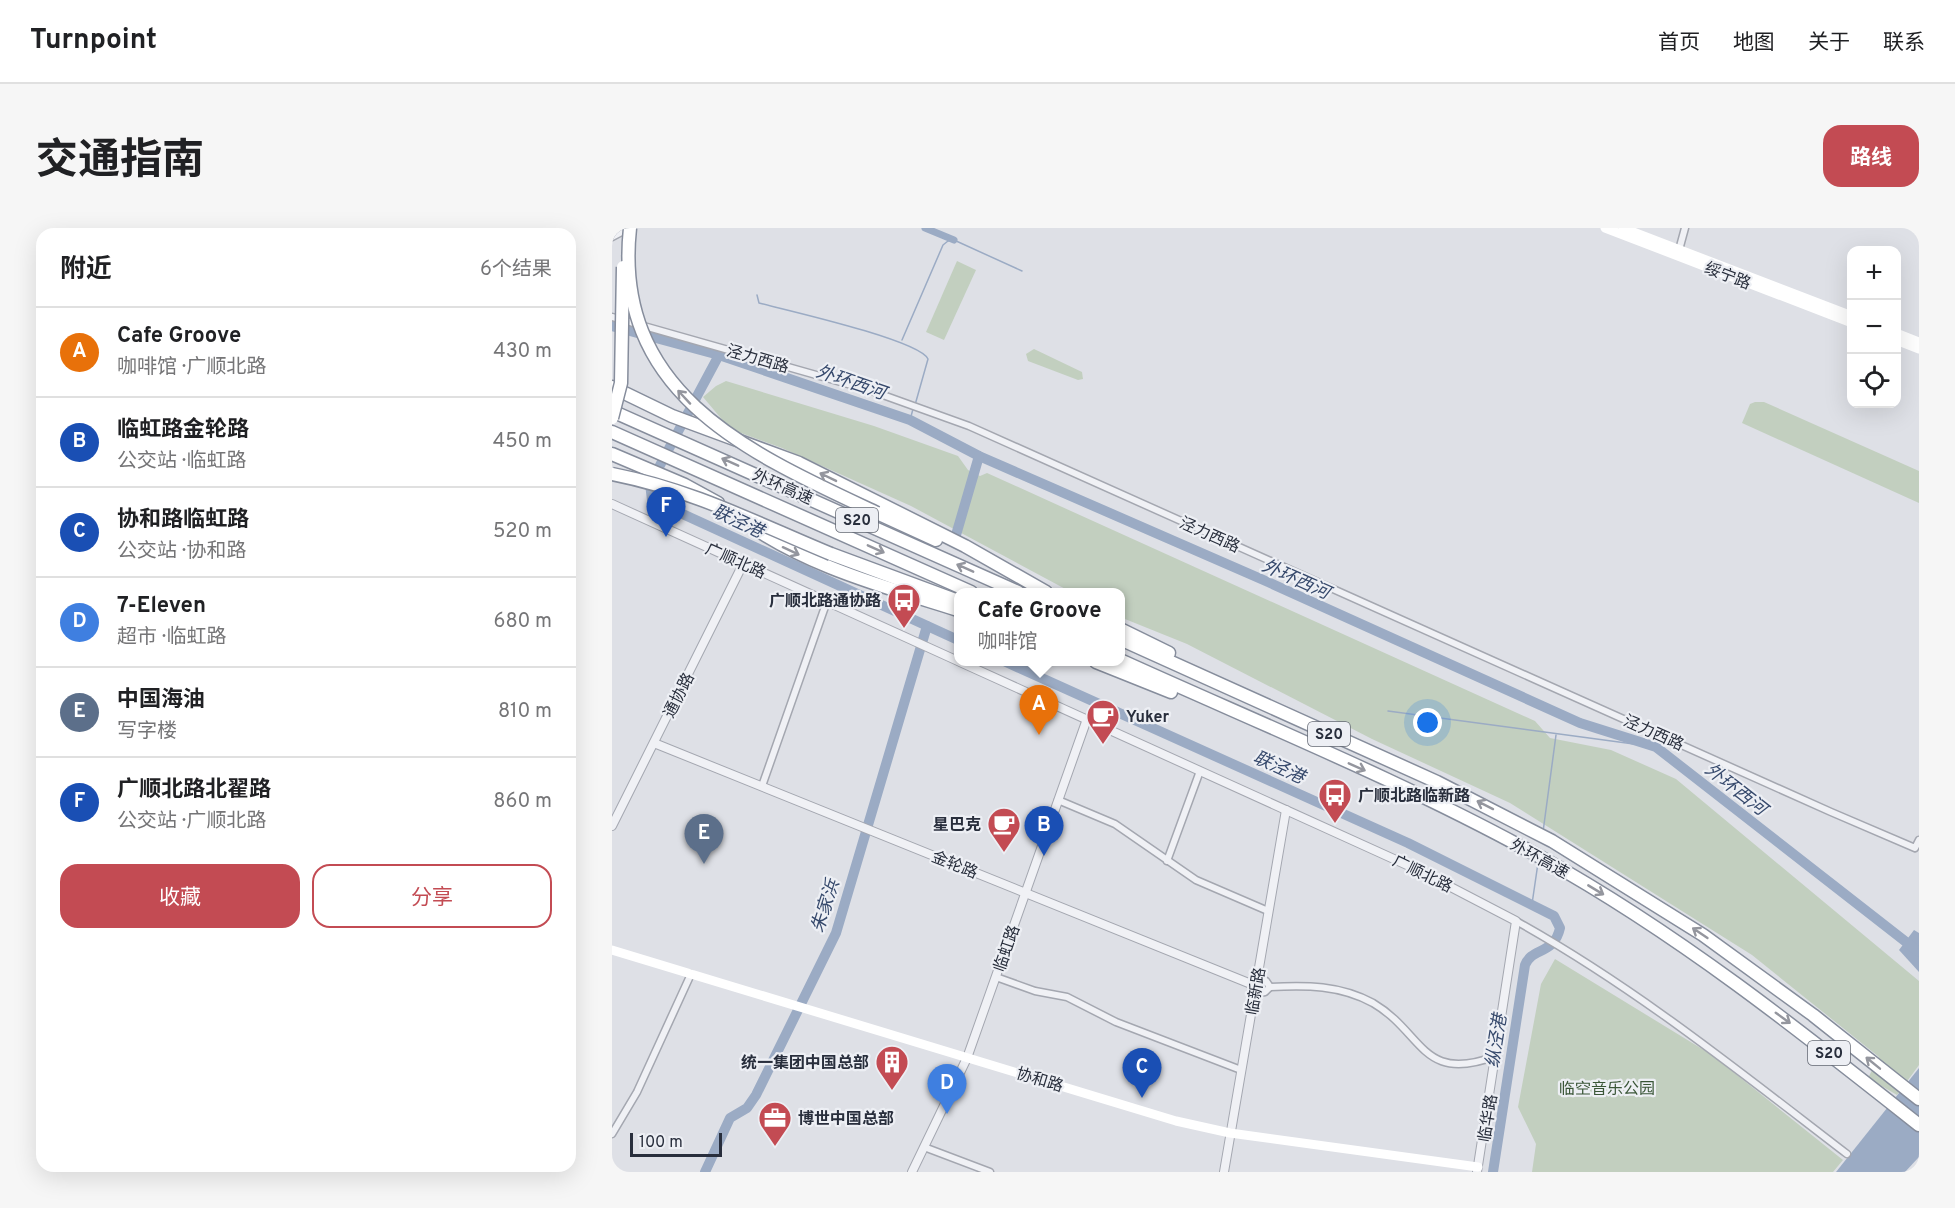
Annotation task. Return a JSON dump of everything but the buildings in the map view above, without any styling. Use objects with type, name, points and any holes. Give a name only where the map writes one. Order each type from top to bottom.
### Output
[{"type":"highway","points":[[612,418],[621,383],[622,280],[629,228]]},
{"type":"highway","points":[[629,228],[630,274],[637,317],[652,355],[673,385],[699,413],[737,441],[816,484],[1037,588]]},
{"type":"highway","points":[[612,387],[696,426],[800,463],[965,546],[1039,588]]},
{"type":"highway","name":"外环高速","points":[[612,411],[1009,588]]},
{"type":"highway","name":"外环高速","points":[[612,432],[962,588]]},
{"type":"highway","points":[[612,454],[669,477],[709,497],[765,537],[794,552],[954,609]]},
{"type":"highway","points":[[612,474],[663,485],[708,500],[831,554],[954,600]]},
{"type":"highway","points":[[1125,632],[1311,726]]},
{"type":"highway","name":"外环高速","points":[[1125,641],[1447,787],[1537,832],[1657,904],[1748,967],[1919,1099]]},
{"type":"highway","name":"外环高速","points":[[1125,662],[1428,800],[1545,860],[1645,921],[1736,983],[1919,1125]]},
{"type":"highway","points":[[1106,666],[1304,743]]},
{"type":"main road","name":"绥宁路","points":[[1605,228],[1847,321]]},
{"type":"main road","name":"绥宁路","points":[[1623,228],[1847,314]]},
{"type":"main road","points":[[1901,335],[1919,342]]},
{"type":"main road","points":[[1901,342],[1919,349]]},
{"type":"main road","name":"协和路","points":[[612,950],[1167,1118],[1230,1133],[1477,1170]]},
{"type":"street","points":[[612,237],[629,228]]},
{"type":"street","points":[[1679,249],[1685,228]]},
{"type":"street","name":"泾力西路","points":[[612,317],[868,390],[969,426],[1831,812],[1915,848],[1919,840]]},
{"type":"street","name":"广顺北路","points":[[612,504],[954,659]]},
{"type":"street","name":"通协路","points":[[612,826],[743,564]]},
{"type":"street","points":[[762,786],[827,602]]},
{"type":"street","name":"广顺北路","points":[[970,666],[1418,870],[1545,937],[1688,1032],[1847,1154]]},
{"type":"street","name":"临虹路","points":[[912,1172],[967,1058],[1087,719]]},
{"type":"street","name":"金轮路","points":[[654,742],[1025,893],[1255,990]]},
{"type":"street","points":[[1167,861],[1200,771]]},
{"type":"street","points":[[1058,800],[1115,824],[1196,880],[1268,911]]},
{"type":"street","name":"临新路","points":[[1224,1172],[1286,810]]},
{"type":"street","name":"临华路","points":[[1477,1170],[1516,921]]},
{"type":"street","points":[[612,1134],[637,1092],[691,974]]},
{"type":"street","points":[[1257,976],[1266,981],[1270,987]]},
{"type":"street","points":[[996,977],[1035,991],[1067,997],[1116,1022],[1241,1070]]},
{"type":"street","points":[[1255,990],[1265,992],[1270,987],[1320,986],[1361,997],[1388,1013],[1426,1054],[1444,1062],[1472,1065],[1496,1056]]},
{"type":"street","points":[[924,1147],[990,1172]]},
{"type":"green space","points":[[957,261],[976,270],[944,340],[926,332]]},
{"type":"green space","points":[[1034,349],[1082,372],[1083,379],[1078,380],[1028,361],[1026,354]]},
{"type":"green space","points":[[726,381],[874,426],[958,456],[968,470],[980,476],[987,473],[1535,721],[1550,738],[1611,750],[1676,779],[1919,981],[1919,1065],[1897,1095],[1868,1078],[1879,1057],[1752,955],[1510,803],[1372,739],[1187,644],[1125,619],[1125,588],[1064,588],[911,506],[782,448],[730,429],[703,397]]},
{"type":"green space","points":[[1764,402],[1919,471],[1919,503],[1742,423],[1750,404]]},
{"type":"green space","name":"临空音乐公园","points":[[1555,959],[1712,1055],[1843,1160],[1833,1172],[1532,1172],[1536,1144],[1518,1107],[1541,984]]},
{"type":"water","points":[[1914,930],[1919,933],[1919,972],[1899,950]]},
{"type":"water","points":[[1919,1068],[1919,1157],[1905,1172],[1836,1172]]},
{"type":"waterway","points":[[925,228],[954,240]]},
{"type":"waterway","points":[[902,340],[943,245],[948,241],[954,240],[1022,271]]},
{"type":"waterway","points":[[757,295],[759,303],[878,335],[919,351],[928,359],[915,405]]},
{"type":"waterway","name":"外环西河","points":[[612,326],[719,355],[910,420],[979,456],[1268,582],[1580,723],[1656,747],[1919,952]]},
{"type":"waterway","name":"联泾港","points":[[719,355],[650,484],[652,500],[954,638]]},
{"type":"waterway","points":[[910,420],[913,409]]},
{"type":"waterway","points":[[956,535],[979,456]]},
{"type":"waterway","name":"朱家浜","points":[[705,1172],[730,1118],[747,1108],[756,1095],[836,933],[927,626]]},
{"type":"waterway","name":"联泾港","points":[[1015,666],[1408,843],[1554,916],[1560,928],[1557,937],[1548,947],[1528,959],[1525,965],[1493,1172]]},
{"type":"waterway","points":[[1388,711],[1656,747]]},
{"type":"waterway","points":[[1543,832],[1556,735]]},
{"type":"waterway","points":[[1532,904],[1538,863]]},
{"type":"place","name":"广顺北路北翟路","points":[[666,537]]},
{"type":"place","name":"广顺北路通协路","points":[[904,629]]},
{"type":"place","name":"Cafe Groove","points":[[1039,735]]},
{"type":"place","name":"Yuker","points":[[1103,745]]},
{"type":"place","name":"广顺北路临新路","points":[[1335,824]]},
{"type":"place","name":"星巴克","points":[[1004,853]]},
{"type":"place","name":"临虹路金轮路","points":[[1044,856]]},
{"type":"place","name":"中国海油","points":[[704,864]]},
{"type":"place","name":"统一集团中国总部","points":[[892,1091]]},
{"type":"place","name":"协和路临虹路","points":[[1142,1098]]},
{"type":"place","name":"7-Eleven","points":[[947,1114]]},
{"type":"place","name":"博世中国总部","points":[[775,1147]]},
{"type":"water label","name":"纵泾港","points":[[1496,1041]]}]
